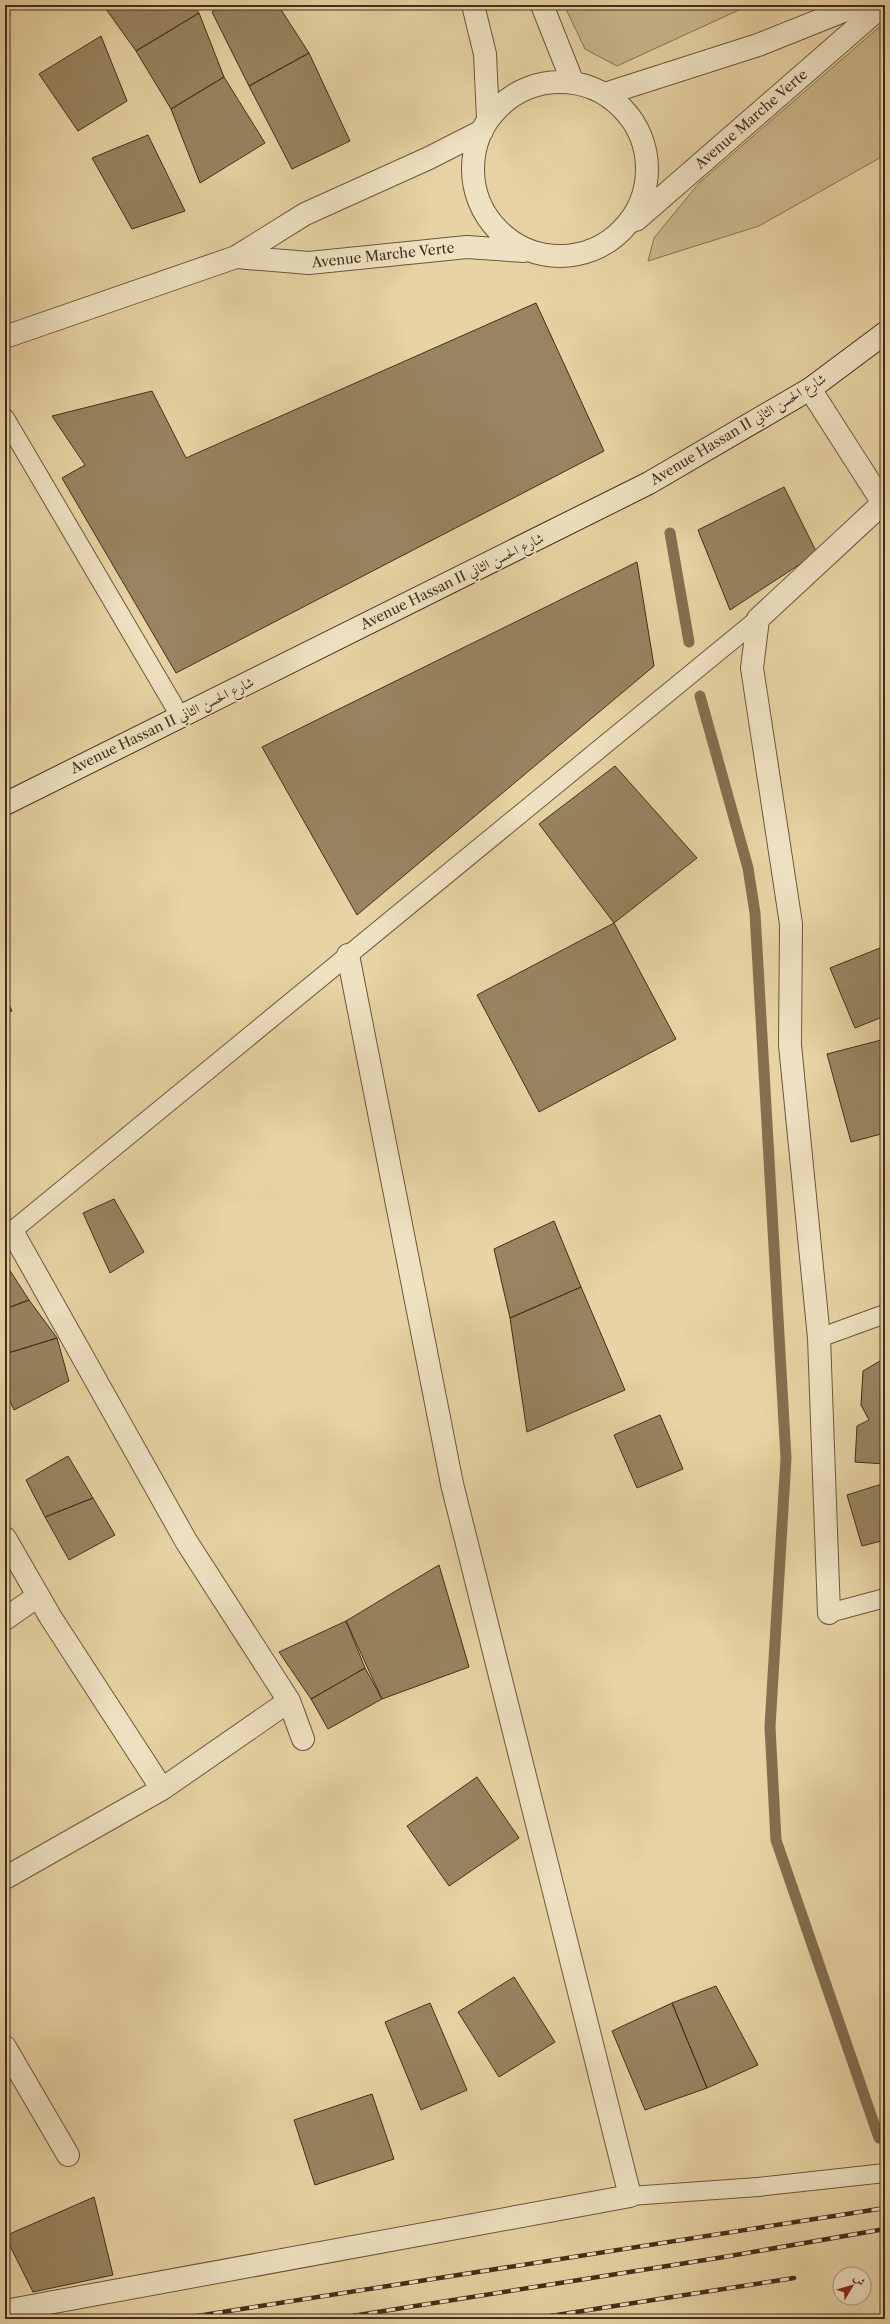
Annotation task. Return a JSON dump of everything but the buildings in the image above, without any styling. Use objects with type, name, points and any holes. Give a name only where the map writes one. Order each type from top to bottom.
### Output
[{"type":"street","points":[[473,5],[485,54],[485,125]]},
{"type":"street","points":[[542,5],[573,83]]},
{"type":"street","points":[[605,94],[758,45],[858,5]]},
{"type":"street","name":"Avenue Marche Verte","points":[[620,234],[883,5]]},
{"type":"street","points":[[554,81],[573,83],[588,86],[605,94],[621,106],[632,119],[641,136],[648,165],[644,194],[636,214],[620,234],[592,252],[550,256],[530,252],[503,236],[490,223],[481,207],[473,177],[475,148],[485,125],[508,99],[528,88],[554,81]]},
{"type":"street","name":"Avenue Marche Verte","points":[[5,337],[236,257],[305,214],[428,158],[485,125]]},
{"type":"street","name":"Avenue Marche Verte","points":[[236,257],[309,263],[468,247],[530,252]]},
{"type":"street","name":"Avenue Hassan II شارع الحسن الثاني","points":[[5,804],[649,483],[810,389],[885,333]]},
{"type":"street","points":[[810,389],[884,502],[758,619],[752,668],[791,924],[790,1045],[819,1338],[829,1613]]},
{"type":"street","points":[[5,2312],[630,2196],[452,1484],[348,955]]},
{"type":"street","points":[[9,1233],[186,1541],[289,1701],[303,1739]]},
{"type":"street","points":[[5,1538],[38,1596],[162,1789]]},
{"type":"street","points":[[5,1619],[38,1596]]},
{"type":"street","points":[[5,1878],[162,1789],[289,1701]]},
{"type":"street","points":[[5,2046],[68,2155]]},
{"type":"lane","points":[[5,418],[180,716]]},
{"type":"lane","points":[[9,1233],[758,619]]},
{"type":"lane","points":[[819,1338],[885,1314]]},
{"type":"lane","points":[[829,1613],[885,1598]]},
{"type":"lane","points":[[630,2196],[758,2187],[885,2173]]},
{"type":"shaded area","points":[[564,5],[750,5],[617,66],[585,49]]},
{"type":"shaded area","points":[[885,22],[885,155],[759,226],[648,261],[654,238],[699,183]]},
{"type":"waterway","points":[[670,533],[689,642]]},
{"type":"waterway","points":[[700,696],[748,868],[755,913],[786,1458],[770,1727],[776,1840],[879,2138]]},
{"type":"railway","points":[[178,2319],[885,2208]]},
{"type":"railway","points":[[333,2319],[724,2257],[885,2229]]},
{"type":"railway","points":[[531,2319],[794,2278]]}]
